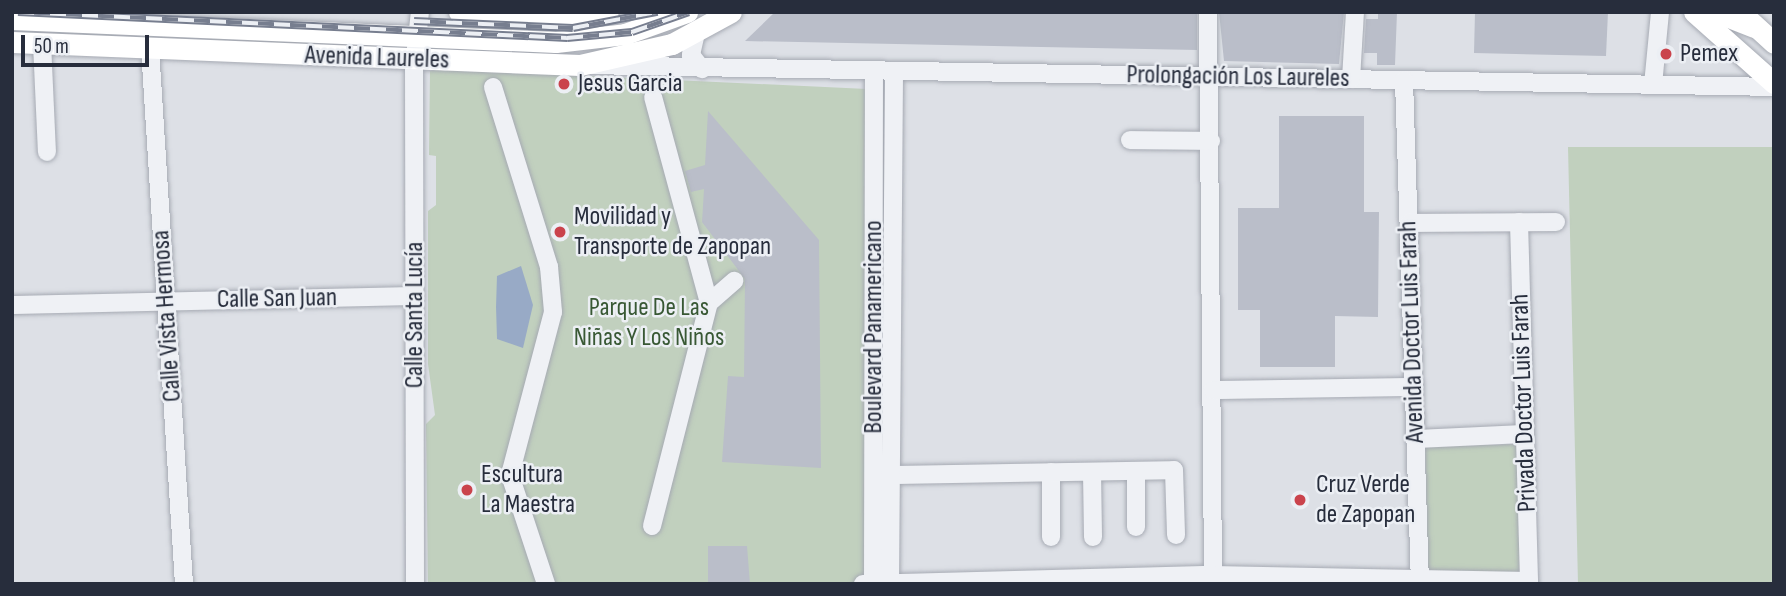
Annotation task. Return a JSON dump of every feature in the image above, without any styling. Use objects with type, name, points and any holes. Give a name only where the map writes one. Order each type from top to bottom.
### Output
[{"type":"main road","name":"Avenida Laureles","points":[[459,12],[569,17],[608,12]]},
{"type":"main road","name":"Avenida Laureles","points":[[12,42],[150,48],[579,42],[625,34],[687,12]]},
{"type":"main road","name":"Avenida Laureles","points":[[12,19],[416,44],[580,65],[631,57],[696,33],[731,12]]},
{"type":"main road","points":[[1694,12],[1774,85]]},
{"type":"main road","points":[[1716,12],[1756,27]]},
{"type":"main road","points":[[1740,12],[1774,43]]},
{"type":"main road","points":[[82,22],[115,46]]},
{"type":"street","name":"Calle Santa Lucía","points":[[413,12],[416,44],[415,584]]},
{"type":"street","name":"Calle Santa Lucía","points":[[416,44],[420,12]]},
{"type":"street","points":[[1208,12],[1212,141],[1213,575]]},
{"type":"street","points":[[1351,79],[1355,12]]},
{"type":"street","points":[[1653,85],[1660,12]]},
{"type":"street","points":[[696,33],[690,49],[702,69]]},
{"type":"street","points":[[42,43],[47,152]]},
{"type":"street","name":"Calle Vista Hermosa","points":[[150,48],[184,584]]},
{"type":"street","name":"Prolongación Los Laureles","points":[[580,65],[1774,85]]},
{"type":"street","name":"Boulevard Panamericano","points":[[874,70],[865,371],[881,583]]},
{"type":"street","name":"Boulevard Panamericano","points":[[881,583],[890,475],[894,71]]},
{"type":"street","name":"Avenida Doctor Luis Farah","points":[[1404,80],[1420,582]]},
{"type":"street","points":[[493,87],[550,278],[553,312],[510,475],[546,584]]},
{"type":"street","points":[[652,526],[704,307],[653,97]]},
{"type":"street","points":[[1130,140],[1212,141]]},
{"type":"street","name":"Privada Doctor Luis Farah","points":[[1519,222],[1529,582]]},
{"type":"street","points":[[1409,223],[1556,222]]},
{"type":"street","points":[[704,307],[734,281]]},
{"type":"street","name":"Calle San Juan","points":[[12,305],[415,296]]},
{"type":"street","points":[[1213,390],[1414,387]]},
{"type":"street","points":[[1415,439],[1525,434]]},
{"type":"street","points":[[890,475],[1174,470],[1176,536]]},
{"type":"street","points":[[1136,471],[1136,527]]},
{"type":"street","points":[[1051,472],[1051,537]]},
{"type":"street","points":[[1092,472],[1093,537]]},
{"type":"street","points":[[863,584],[1213,575],[1420,582],[1529,582]]},
{"type":"green space","name":"Parque De Las Niñas Y Los Niños","points":[[439,69],[867,89],[870,584],[428,584],[426,424],[435,415],[428,364],[428,211],[436,205],[436,156],[429,155],[430,71]]},
{"type":"green space","points":[[1568,147],[1774,147],[1774,584],[1578,584]]},
{"type":"green space","points":[[1516,444],[1521,575],[1428,578],[1425,447]]},
{"type":"water","points":[[521,266],[533,305],[523,348],[497,339],[496,307],[497,276]]},
{"type":"building","points":[[775,12],[1197,12],[1197,50],[745,41]]},
{"type":"building","points":[[1219,12],[1344,12],[1339,64],[1224,61]]},
{"type":"building","points":[[1378,12],[1397,12],[1395,65],[1377,65],[1377,53],[1364,53],[1366,19],[1378,19]]},
{"type":"building","points":[[1475,12],[1608,12],[1606,56],[1474,53]]},
{"type":"building","points":[[708,111],[819,240],[821,468],[722,462],[728,376],[744,377],[745,279],[702,222],[704,189],[691,192],[685,171],[705,165]]},
{"type":"building","points":[[1279,116],[1364,116],[1364,212],[1379,212],[1378,317],[1335,316],[1335,367],[1260,367],[1260,310],[1238,310],[1238,208],[1279,208]]},
{"type":"building","points":[[708,546],[747,546],[750,584],[708,584]]},
{"type":"railway","points":[[18,12],[567,38],[632,32],[689,12]]},
{"type":"railway","points":[[414,21],[573,28],[657,12]]},
{"type":"place","name":"Pemex","points":[[1666,54]]},
{"type":"place","name":"Jesus Garcia","points":[[564,84]]},
{"type":"place","name":"Movilidad y Transporte de Zapopan","points":[[560,232]]},
{"type":"place","name":"Escultura La Maestra","points":[[467,490]]},
{"type":"place","name":"Cruz Verde de Zapopan","points":[[1300,500]]}]
